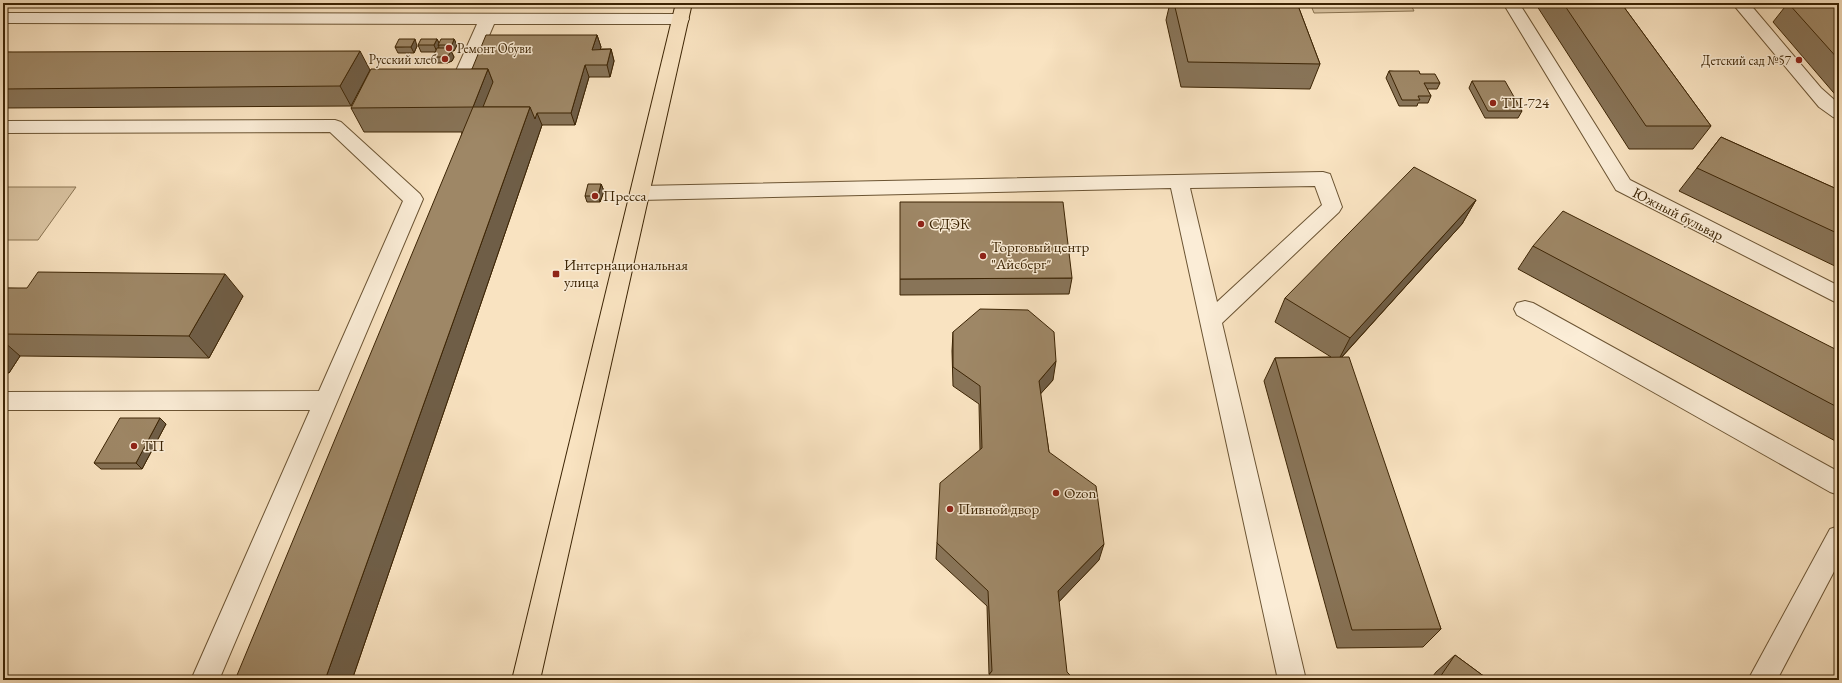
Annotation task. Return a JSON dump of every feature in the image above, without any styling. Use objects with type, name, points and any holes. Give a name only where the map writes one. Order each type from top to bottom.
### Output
[{"type":"main road","points":[[526,680],[682,11]]},
{"type":"street","points":[[56,18],[68,3]]},
{"type":"street","points":[[397,18],[406,3]]},
{"type":"street","name":"Южный бульвар","points":[[1511,3],[1624,186],[1839,296]]},
{"type":"street","points":[[1740,3],[1815,92],[1839,113]]},
{"type":"street","points":[[3,18],[488,18],[682,11]]},
{"type":"street","points":[[460,82],[488,18]]},
{"type":"street","points":[[3,127],[335,126],[413,198],[205,680]]},
{"type":"street","points":[[640,193],[1179,181],[1323,180],[1332,207],[1211,321]]},
{"type":"street","points":[[1179,181],[1292,680]]},
{"type":"street","points":[[1525,309],[1839,484]]},
{"type":"street","points":[[3,401],[327,400]]},
{"type":"street","points":[[1762,680],[1839,537]]},
{"type":"shaded area","points":[[1310,3],[1410,3],[1414,11],[1314,13]]},
{"type":"shaded area","points":[[3,187],[76,187],[38,240],[3,240]]},
{"type":"building","points":[[1174,3],[1297,3],[1320,64],[1188,62]]},
{"type":"building","points":[[1563,3],[1621,3],[1711,126],[1646,126]]},
{"type":"building","points":[[1788,3],[1839,3],[1839,60]]},
{"type":"building","points":[[486,35],[597,35],[592,50],[611,49],[607,65],[585,65],[571,113],[537,113],[535,119],[530,107],[483,107],[493,82],[488,69],[472,69]]},
{"type":"building","points":[[399,39],[415,39],[411,47],[395,47]]},
{"type":"building","points":[[421,39],[437,39],[434,45],[418,45]]},
{"type":"building","points":[[441,39],[454,39],[452,45],[438,45]]},
{"type":"building","points":[[437,48],[448,48],[451,51],[449,55],[444,57],[433,57]]},
{"type":"building","points":[[360,51],[340,86],[3,89],[3,52]]},
{"type":"building","points":[[371,69],[488,69],[473,107],[351,108]]},
{"type":"building","points":[[1389,71],[1419,71],[1420,74],[1435,74],[1440,83],[1424,83],[1431,96],[1418,96],[1420,100],[1402,100]]},
{"type":"building","points":[[1472,81],[1505,81],[1522,111],[1488,111]]},
{"type":"building","points":[[473,107],[530,107],[325,680],[235,680]]},
{"type":"building","points":[[1721,137],[1839,190],[1839,234],[1697,168]]},
{"type":"building","points":[[1414,167],[1476,200],[1350,338],[1285,298]]},
{"type":"building","points":[[588,184],[601,184],[598,196],[585,196]]},
{"type":"building","name":"Торговый центр \"Айсберг\"","points":[[900,202],[1063,202],[1072,278],[900,279]]},
{"type":"building","points":[[1563,211],[1839,351],[1839,408],[1533,246]]},
{"type":"building","points":[[38,272],[225,274],[189,336],[3,334],[3,288],[27,288]]},
{"type":"building","points":[[980,309],[1028,310],[1054,332],[1056,361],[1039,381],[1049,452],[1096,486],[1104,544],[1058,591],[1067,672],[1075,680],[985,680],[992,671],[988,591],[937,543],[940,483],[982,448],[980,386],[953,367],[953,332]]},
{"type":"building","points":[[1349,357],[1441,629],[1352,630],[1275,358]]},
{"type":"building","name":"ТП","points":[[120,418],[160,418],[136,463],[94,463]]},
{"type":"building","points":[[1455,655],[1489,680],[1438,680]]},
{"type":"place","name":"Ремонт Обуви","points":[[449,48]]},
{"type":"place","name":"Русский хлеб","points":[[445,59]]},
{"type":"place","name":"Детский сад №57","points":[[1799,60]]},
{"type":"place","name":"ТП-724","points":[[1493,103]]},
{"type":"place","name":"Пресса","points":[[595,196]]},
{"type":"place","name":"СДЭК","points":[[921,224]]},
{"type":"place","name":"Торговый центр \"Айсберг\"","points":[[983,256]]},
{"type":"place","name":"Интернациональная улица","points":[[556,274]]},
{"type":"place","name":"ТП","points":[[134,446]]},
{"type":"place","name":"Ozon","points":[[1056,493]]},
{"type":"place","name":"Пивной двор","points":[[950,509]]}]
